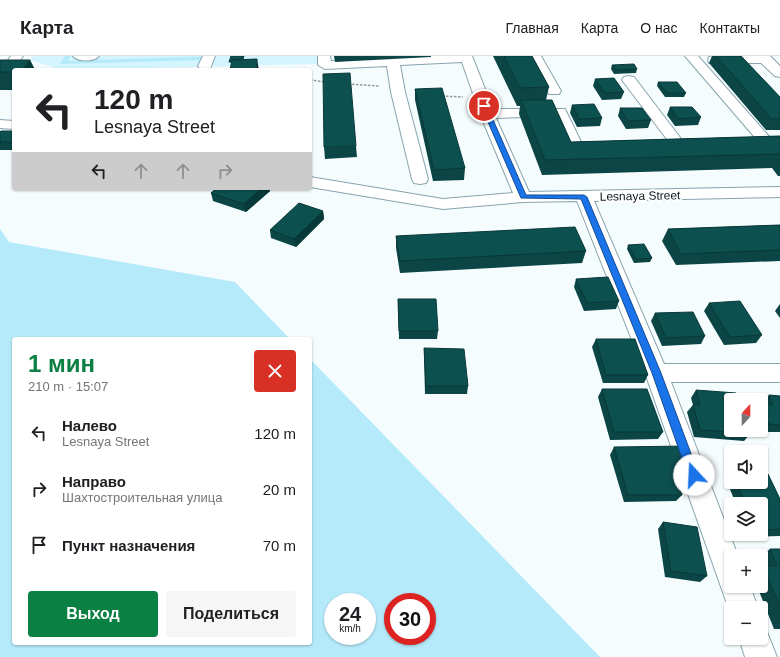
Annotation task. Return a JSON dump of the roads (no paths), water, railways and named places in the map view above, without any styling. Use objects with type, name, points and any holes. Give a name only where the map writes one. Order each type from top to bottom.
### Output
[{"type":"street","points":[[80,56],[93,56]]},
{"type":"street","points":[[324,56],[325,65],[466,57],[487,114],[524,197]]},
{"type":"street","points":[[536,56],[554,91]]},
{"type":"street","points":[[693,58],[763,58],[780,73]]},
{"type":"street","points":[[693,58],[775,145]]},
{"type":"street","points":[[10,61],[22,68]]},
{"type":"street","points":[[393,62],[397,88],[420,179]]},
{"type":"street","points":[[629,80],[687,147],[664,148]]},
{"type":"street","points":[[487,114],[560,112],[577,151],[609,150]]},
{"type":"street","points":[[0,124],[12,125]]},
{"type":"street","points":[[747,146],[775,145]]},
{"type":"street","name":"Lesnaya Street","points":[[312,182],[442,204],[524,197],[780,192]]},
{"type":"street","points":[[584,197],[656,373],[724,557]]},
{"type":"street","points":[[656,373],[780,373]]},
{"type":"street","points":[[757,645],[761,657]]}]
